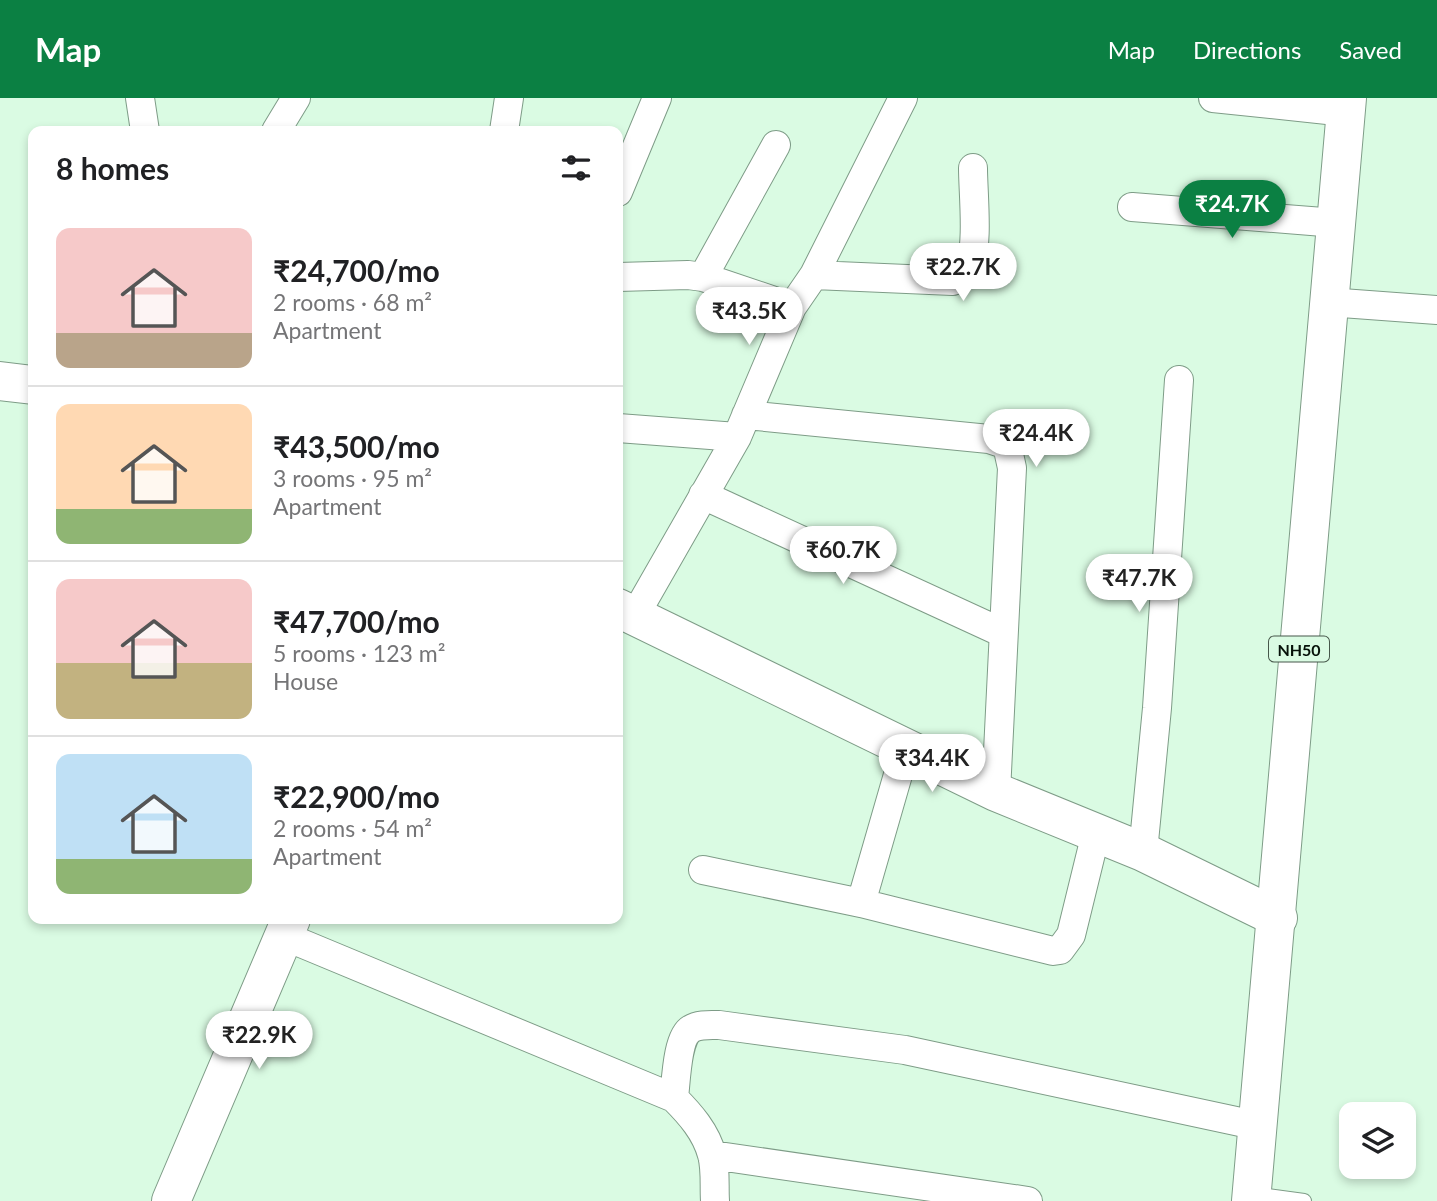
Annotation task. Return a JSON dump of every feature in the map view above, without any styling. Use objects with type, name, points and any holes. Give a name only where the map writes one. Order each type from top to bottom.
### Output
[{"type":"main road","name":"NH50","points":[[1252,1198],[1347,105]]},
{"type":"main road","points":[[0,381],[28,384]]},
{"type":"main road","points":[[626,613],[996,792],[1143,852],[1278,918]]},
{"type":"main road","points":[[171,1201],[288,928]]},
{"type":"street","points":[[140,98],[144,126]]},
{"type":"street","points":[[279,126],[296,98]]},
{"type":"street","points":[[505,126],[509,98]]},
{"type":"street","points":[[623,180],[657,98]]},
{"type":"street","points":[[626,613],[704,495],[741,426],[792,307],[814,275],[903,98]]},
{"type":"street","points":[[1213,98],[1347,105]]},
{"type":"street","points":[[704,277],[776,145]]},
{"type":"street","points":[[814,275],[953,281],[964,276],[970,266],[974,242],[973,168]]},
{"type":"street","points":[[1132,207],[1336,223]]},
{"type":"street","points":[[623,277],[704,277],[792,307]]},
{"type":"street","points":[[1328,302],[1437,310]]},
{"type":"street","points":[[1143,852],[1157,708],[1179,380]]},
{"type":"street","points":[[623,428],[741,426],[989,439],[1006,445],[1012,468],[996,792]]},
{"type":"street","points":[[704,495],[1003,633]]},
{"type":"street","points":[[861,903],[906,747]]},
{"type":"street","points":[[703,870],[861,903],[1044,950],[1060,950],[1071,935],[1096,833]]},
{"type":"street","points":[[288,928],[674,1098],[702,1132],[712,1156],[715,1201]]},
{"type":"street","points":[[674,1098],[682,1038],[691,1029],[704,1025],[905,1050],[1259,1126]]},
{"type":"street","points":[[712,1156],[1028,1201]]},
{"type":"lane","points":[[1252,1198],[1304,1201]]}]
